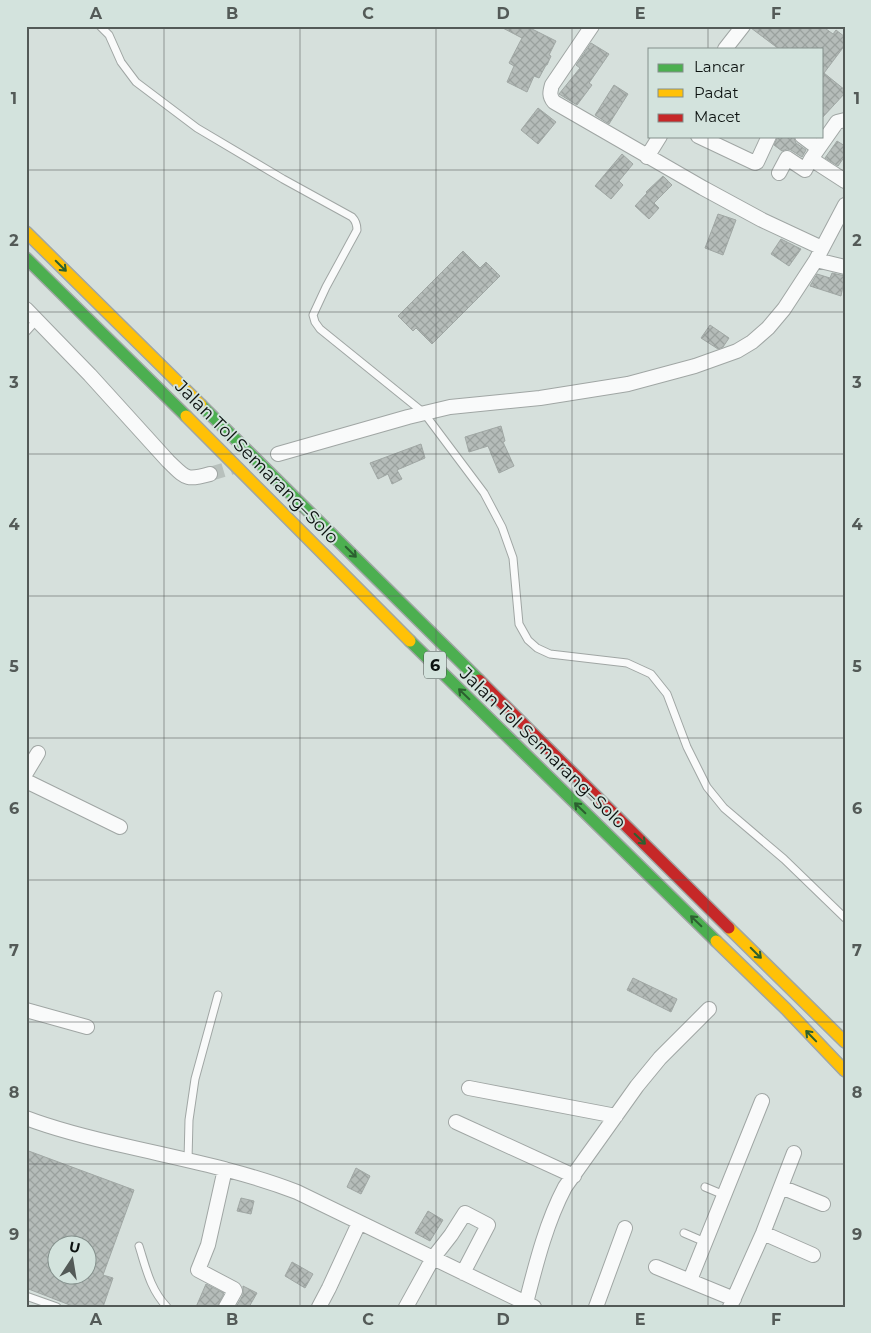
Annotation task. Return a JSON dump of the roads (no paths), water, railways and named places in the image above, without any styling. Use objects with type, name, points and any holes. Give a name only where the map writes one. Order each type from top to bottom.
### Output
[{"type":"highway","name":"Jalan Tol Semarang–Solo","points":[[26,232],[845,1042]]},
{"type":"highway","name":"Jalan Tol Semarang–Solo","points":[[26,258],[276,505],[446,677],[786,1009],[845,1071]]},
{"type":"street","points":[[592,26],[552,85],[550,92],[554,102],[647,157],[845,267]]},
{"type":"street","points":[[725,48],[743,26]]},
{"type":"street","points":[[779,173],[787,158],[804,170],[837,122],[845,120]]},
{"type":"street","points":[[647,157],[659,138]]},
{"type":"street","points":[[702,138],[755,163],[768,138]]},
{"type":"street","points":[[803,138],[815,154],[845,181]]},
{"type":"street","points":[[278,454],[424,413],[628,384],[695,366],[736,351],[752,342],[784,310],[819,254],[845,205]]},
{"type":"street","points":[[26,309],[181,473],[192,479],[210,474]]},
{"type":"street","points":[[26,774],[38,753]]},
{"type":"street","points":[[26,781],[120,827]]},
{"type":"street","points":[[26,1118],[43,1125],[97,1140],[188,1160],[272,1182],[359,1222],[524,1304],[562,1193],[637,1086],[660,1058],[709,1009]]},
{"type":"street","points":[[26,1010],[87,1027]]},
{"type":"street","points":[[469,1088],[616,1116]]},
{"type":"street","points":[[690,1280],[762,1102]]},
{"type":"street","points":[[456,1122],[574,1176]]},
{"type":"street","points":[[656,1267],[690,1280],[732,1303],[763,1233],[794,1153]]},
{"type":"street","points":[[225,1169],[208,1245],[198,1270],[234,1289],[235,1292],[226,1307]]},
{"type":"street","points":[[781,1187],[823,1204]]},
{"type":"street","points":[[406,1307],[433,1258],[465,1213],[488,1225],[463,1273]]},
{"type":"street","points":[[319,1307],[359,1222]]},
{"type":"street","points":[[596,1307],[625,1228]]},
{"type":"street","points":[[763,1233],[813,1255]]},
{"type":"lane","points":[[100,26],[109,35],[121,62],[136,82],[197,128],[355,220],[357,230],[313,314],[315,322],[320,329],[424,413],[484,493],[502,527],[513,558],[520,624],[528,640],[537,648],[550,654],[627,663],[651,674],[667,694],[687,747],[708,787],[724,808],[784,860],[845,918]]},
{"type":"lane","points":[[26,332],[36,321]]},
{"type":"lane","points":[[188,1160],[189,1120],[195,1079],[218,995]]},
{"type":"lane","points":[[705,1187],[724,1195]]},
{"type":"lane","points":[[684,1233],[705,1242]]},
{"type":"lane","points":[[139,1246],[153,1289],[167,1307]]},
{"type":"lane","points":[[26,1296],[58,1307]]},
{"type":"tunnel","points":[[210,474],[240,465]]}]
